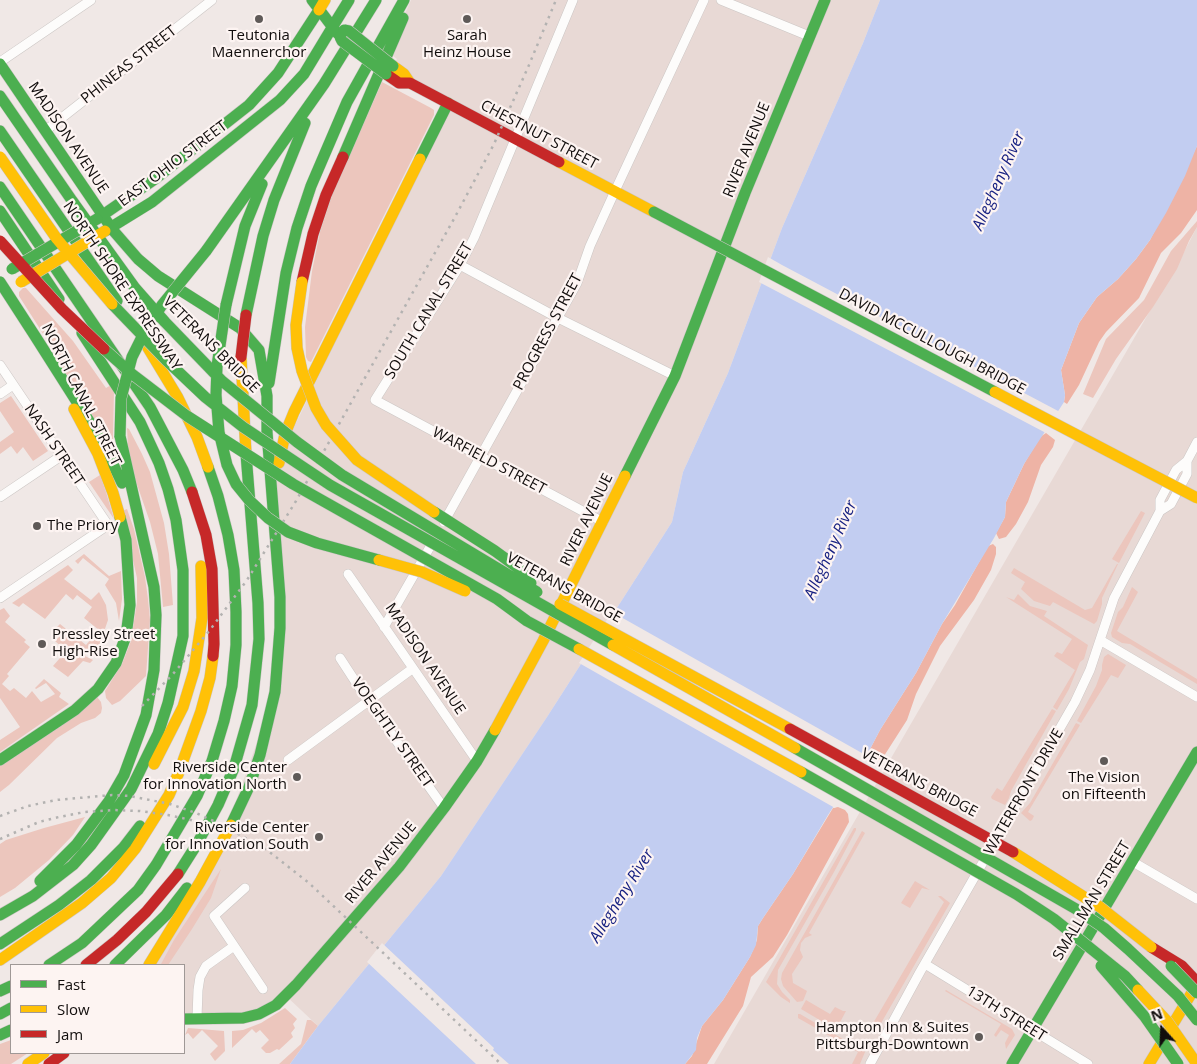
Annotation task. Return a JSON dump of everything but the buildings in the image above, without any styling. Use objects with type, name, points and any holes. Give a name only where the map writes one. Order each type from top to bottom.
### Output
[{"type":"main road","name":"CHESTNUT STREET","points":[[312,0],[336,29],[349,32],[390,70],[404,74],[410,84],[654,212]]},
{"type":"main road","name":"EAST OHIO STREET","points":[[0,277],[100,218],[155,179],[249,105],[278,73],[326,0]]},
{"type":"main road","name":"EAST OHIO STREET","points":[[2,289],[21,282],[152,202],[287,94],[304,74],[336,29],[349,0]]},
{"type":"main road","points":[[0,914],[37,883],[76,845],[109,801],[124,775],[146,715],[154,670],[156,615],[154,587],[120,436],[121,398],[132,357],[145,331],[162,305],[206,251],[281,147],[324,84],[376,0]]},
{"type":"main road","points":[[151,964],[200,882],[239,810],[252,779],[265,736],[275,692],[280,635],[280,597],[267,432],[266,396],[286,273],[311,186],[347,102],[404,0]]},
{"type":"main road","points":[[411,0],[326,195],[313,234],[302,282],[296,325],[297,348],[302,371],[309,393],[326,425],[357,460],[521,570],[542,595]]},
{"type":"main road","name":"RIVER AVENUE","points":[[197,1018],[243,1018],[259,1014],[276,1005],[296,985],[399,867],[444,808],[476,761],[537,654],[675,376],[745,193],[825,0]]},
{"type":"main road","name":"MADISON AVENUE","points":[[0,63],[108,229],[158,276],[220,314],[240,328],[254,343],[259,350],[266,396]]},
{"type":"main road","points":[[87,964],[146,912],[180,871],[218,805],[234,768],[248,720],[254,688],[259,639],[258,603],[244,429],[241,357],[246,315],[263,236],[274,200],[302,130],[324,84]]},
{"type":"main road","name":"VETERANS BRIDGE","points":[[3,100],[83,217],[135,288],[165,322],[222,380],[297,442],[342,475],[542,595],[1003,845],[1100,907],[1151,947],[1197,993]]},
{"type":"main road","points":[[274,505],[280,457],[285,434],[294,412],[448,104]]},
{"type":"main road","name":"NORTH SHORE EXPRESSWAY","points":[[0,131],[131,321],[177,396],[197,437],[216,488],[228,535],[234,570],[236,612],[234,662],[226,712],[212,761],[198,796],[177,832],[138,890],[82,943],[50,964]]},
{"type":"main road","points":[[281,147],[262,184],[245,226],[226,305],[217,366],[216,396],[219,432],[227,465],[236,484],[249,500],[268,518],[288,532],[422,572],[456,586],[527,621],[731,732],[1016,894],[1054,919],[1125,976],[1167,1021],[1197,1064]]},
{"type":"main road","points":[[0,157],[57,239],[123,317],[205,396],[243,427],[330,486],[1076,909],[1104,928],[1128,949],[1178,996],[1197,1020]]},
{"type":"main road","points":[[0,187],[150,407],[183,470],[197,505],[206,535],[212,569],[214,644],[210,678],[195,729],[168,795],[152,824],[111,878],[82,903],[0,960]]},
{"type":"main road","points":[[0,211],[140,422],[156,456],[168,489],[180,547],[184,602],[183,636],[168,703],[154,744],[131,789],[91,845]]},
{"type":"main road","name":"DAVID MCCULLOUGH BRIDGE","points":[[654,212],[1197,498]]},
{"type":"main road","points":[[0,241],[62,310],[96,342],[132,374],[187,416],[293,484],[497,599],[527,621]]},
{"type":"main road","name":"NORTH CANAL STREET","points":[[0,760],[75,710],[98,689],[116,663],[126,636],[130,605],[130,572],[126,540],[113,493],[98,454],[35,336],[2,289]]},
{"type":"main road","points":[[35,336],[114,462],[147,554]]},
{"type":"main road","points":[[0,914],[33,896],[62,875],[91,845],[134,795],[153,766],[183,707],[194,671],[202,618],[202,579],[200,552],[186,489],[168,439]]},
{"type":"main road","points":[[0,944],[59,905],[91,880],[123,848],[148,817],[170,779],[195,729]]},
{"type":"main road","name":"SMALLMAN STREET","points":[[1012,1064],[1197,752]]},
{"type":"main road","points":[[116,964],[166,915],[221,843]]},
{"type":"main road","points":[[1054,919],[1118,985],[1145,1017],[1178,1064]]},
{"type":"main road","points":[[1149,1064],[1197,983],[1182,966],[1151,947]]},
{"type":"main road","points":[[185,1014],[197,1018]]},
{"type":"main road","points":[[185,1019],[197,1018]]},
{"type":"main road","points":[[28,1064],[43,1054]]},
{"type":"main road","points":[[49,1064],[63,1054]]},
{"type":"street","points":[[0,63],[91,0]]},
{"type":"street","name":"PHINEAS STREET","points":[[45,131],[212,0]]},
{"type":"street","name":"SOUTH CANAL STREET","points":[[375,400],[460,265],[474,238],[574,0]]},
{"type":"street","name":"PROGRESS STREET","points":[[384,627],[576,283],[590,246],[704,0]]},
{"type":"street","points":[[721,0],[809,36]]},
{"type":"street","points":[[460,265],[558,318],[675,376]]},
{"type":"street","name":"NASH STREET","points":[[0,365],[108,525],[0,598]]},
{"type":"street","points":[[0,394],[13,385]]},
{"type":"street","name":"WARFIELD STREET","points":[[375,400],[603,522]]},
{"type":"street","name":"WATERFRONT DRIVE","points":[[870,1064],[1075,702],[1090,670],[1114,598],[1160,511],[1171,504],[1187,474],[1187,461],[1197,442]]},
{"type":"street","points":[[0,497],[61,456]]},
{"type":"street","name":"MADISON AVENUE","points":[[348,574],[476,761]]},
{"type":"street","points":[[1100,640],[1197,698]]},
{"type":"street","name":"VOEGHTLY STREET","points":[[340,658],[444,808]]},
{"type":"street","points":[[288,760],[412,669]]},
{"type":"street","points":[[1133,862],[1197,899]]},
{"type":"street","points":[[245,888],[214,916],[263,989]]},
{"type":"street","points":[[197,1018],[200,977],[206,966],[234,946]]},
{"type":"street","name":"13TH STREET","points":[[925,964],[1088,1064]]},
{"type":"shaded area","points":[[411,0],[880,0],[782,228],[728,373],[683,472],[672,522],[547,717],[441,876],[318,1026],[285,995],[259,1014],[185,1014],[185,964],[151,964],[221,843],[275,692],[274,505],[280,457],[448,104],[393,66],[397,59],[388,52]]},
{"type":"shaded area","points":[[382,82],[431,108],[434,110],[434,115],[311,362],[306,357],[305,327],[312,271],[320,232],[332,195]]},
{"type":"shaded area","points":[[1197,146],[1197,210],[1181,233],[1161,253],[1139,298],[1106,332],[1099,342],[1079,385],[1067,404],[1064,402],[1065,395],[1061,370],[1079,323],[1097,297],[1118,279],[1150,240]]},
{"type":"shaded area","points":[[1197,221],[1197,227],[1177,269],[1153,307],[1116,359],[1093,398],[1083,394],[1106,339],[1144,300],[1171,251]]},
{"type":"shaded area","points":[[1197,227],[1197,1064],[714,1064],[1184,252]]},
{"type":"shaded area","points":[[26,288],[73,341],[106,388],[111,385],[114,391],[113,440],[111,442],[109,442],[70,381],[19,296],[19,292]]},
{"type":"shaded area","points":[[11,396],[48,451],[33,461],[23,447],[17,454],[11,446],[0,454],[0,442],[14,432],[0,411],[0,403]]},
{"type":"shaded area","points":[[127,428],[150,472],[164,523],[169,554],[173,605],[163,607],[158,554],[150,522],[134,476],[128,449]]},
{"type":"shaded area","points":[[1046,433],[1055,440],[1053,447],[1041,465],[1028,502],[1016,524],[1006,537],[999,539],[996,533],[1005,517],[1006,502],[1024,464],[1040,437]]},
{"type":"shaded area","points":[[100,475],[106,492],[114,519],[89,482]]},
{"type":"shaded area","points":[[127,509],[134,529],[148,599],[150,620],[146,676],[120,701],[112,705],[106,698],[105,691],[122,664],[131,641],[137,602],[137,578],[122,511]]},
{"type":"shaded area","points":[[1141,511],[1145,513],[1119,563],[1112,559]]},
{"type":"shaded area","points":[[993,544],[996,547],[996,554],[991,570],[974,600],[940,646],[916,694],[907,720],[881,760],[871,757],[869,751],[880,730],[916,673],[942,624],[955,605],[988,546]]},
{"type":"shaded area","points":[[84,554],[109,576],[121,571],[122,599],[119,621],[116,603],[105,585],[109,579],[83,558],[78,564],[75,561]]},
{"type":"shaded area","points":[[1117,564],[1102,598],[1097,621],[1094,624],[1053,602],[1050,606],[1034,601],[1021,589],[1025,582],[1011,573],[1014,568],[1085,610],[1092,608]]},
{"type":"shaded area","points":[[68,565],[73,570],[64,579],[91,600],[99,592],[106,605],[108,620],[98,649],[91,647],[85,656],[93,660],[90,663],[83,661],[68,677],[53,666],[66,651],[55,641],[60,636],[54,630],[60,624],[86,645],[99,630],[84,618],[92,607],[77,595],[73,600],[66,594],[45,619],[23,603],[19,607],[12,603]]},
{"type":"shaded area","points":[[1132,587],[1138,592],[1117,631],[1197,679],[1197,684],[1130,644],[1122,643],[1112,637],[1111,633],[1118,612],[1123,607]]},
{"type":"shaded area","points":[[1018,594],[1030,606],[1047,611],[1044,616],[1088,645],[1084,659],[1080,662],[1069,689],[1057,710],[1053,707],[1075,670],[1054,656],[1057,652],[1062,654],[1072,639],[1006,597],[1014,600]]},
{"type":"shaded area","points":[[4,608],[10,616],[5,622],[26,640],[24,642],[30,647],[7,674],[9,676],[2,684],[10,691],[14,688],[26,698],[32,691],[41,702],[55,694],[46,683],[35,688],[44,679],[61,693],[59,697],[69,704],[0,752],[0,740],[20,727],[0,698],[0,610]]},
{"type":"shaded area","points":[[1108,654],[1126,665],[1118,678],[1111,675],[1081,723],[1077,721],[1096,686],[1102,670],[1104,657]]},
{"type":"shaded area","points":[[94,693],[101,702],[101,713],[57,738],[0,792],[0,760]]},
{"type":"shaded area","points":[[1052,709],[1056,711],[1005,805],[992,799],[991,797],[997,788],[1002,791]]},
{"type":"shaded area","points":[[1076,723],[1080,725],[1028,812],[1034,816],[1030,821],[1021,813],[1030,803]]},
{"type":"shaded area","points":[[838,807],[845,810],[848,814],[849,822],[787,935],[773,957],[751,977],[743,1006],[707,1064],[685,1064],[692,1056],[702,1026],[723,1000],[750,957],[757,940],[758,926],[793,874],[833,808]]},
{"type":"shaded area","points":[[85,817],[73,835],[49,860],[15,888],[0,897],[0,844],[6,840]]},
{"type":"shaded area","points":[[854,828],[856,830],[834,872],[778,970],[777,984],[790,1000],[790,1003],[766,982]]},
{"type":"shaded area","points":[[862,831],[865,833],[809,933],[812,935],[805,938],[801,943],[800,950],[803,957],[792,974],[793,983],[807,991],[803,1001],[797,1002],[783,986],[782,973]]},
{"type":"shaded area","points":[[221,869],[211,898],[192,929],[169,964],[161,964],[174,940]]},
{"type":"shaded area","points":[[915,881],[930,890],[922,888],[910,908],[901,903]]},
{"type":"shaded area","points":[[938,896],[941,896],[950,903],[876,1032],[874,1032],[865,1026],[864,1023],[872,1025],[944,902]]},
{"type":"shaded area","points":[[946,990],[1012,1029],[1015,1035],[1006,1049],[1005,1043],[1009,1035],[1001,1030],[996,1037],[994,1035],[1001,1024]]},
{"type":"shaded area","points":[[806,1000],[830,1014],[835,1007],[846,1011],[837,1028],[835,1029],[801,1009]]},
{"type":"shaded area","points":[[285,1008],[297,1019],[293,1024],[295,1028],[291,1033],[293,1037],[279,1050],[266,1053],[261,1048],[269,1040],[260,1030],[256,1033],[252,1029],[232,1048],[232,1031],[243,1030],[261,1023]]},
{"type":"shaded area","points":[[798,1014],[865,1052],[860,1064],[852,1064],[858,1052],[798,1018]]},
{"type":"shaded area","points":[[307,1020],[311,1020],[318,1026],[290,1064],[279,1064],[301,1044]]},
{"type":"shaded area","points":[[188,1028],[224,1031],[225,1051],[215,1061],[210,1054],[218,1046],[202,1030],[193,1039],[188,1033],[185,1035]]},
{"type":"shaded area","points":[[10,1040],[10,1054],[26,1054],[11,1064],[0,1064],[0,1044]]},
{"type":"water","name":"Allegheny River","points":[[880,0],[1197,0],[1197,146],[1185,176],[1150,240],[1118,279],[1097,297],[1079,323],[1061,370],[1065,395],[1064,402],[1024,464],[1006,502],[1005,517],[994,538],[868,753],[793,874],[758,926],[756,945],[750,957],[723,1000],[702,1026],[697,1038],[696,1050],[685,1064],[290,1064],[318,1026],[441,876],[547,717],[672,522],[683,472],[728,373],[782,228]]},
{"type":"pier","points":[[768,257],[1060,412],[1046,433],[759,282]]},
{"type":"pier","points":[[612,612],[869,757],[835,808],[579,663]]},
{"type":"pier","points":[[382,943],[509,1064],[476,1064],[367,962]]},
{"type":"railway","points":[[142,706],[173,674],[210,630],[247,580],[296,501],[494,144],[556,0]]},
{"type":"railway","points":[[0,816],[28,806],[56,800],[112,795],[130,796],[170,804],[222,825],[267,850],[309,883],[501,1064]]},
{"type":"railway","points":[[0,839],[39,822],[85,812],[114,810],[168,815],[191,820],[218,830]]},
{"type":"traffic: fast","points":[[312,0],[337,33]]},
{"type":"traffic: fast","points":[[333,26],[349,0]]},
{"type":"traffic: fast","points":[[206,251],[324,84],[376,0]]},
{"type":"traffic: fast","points":[[269,383],[286,273],[297,228],[311,186],[347,102],[404,0]]},
{"type":"traffic: fast","points":[[625,476],[675,376],[745,193],[825,0]]},
{"type":"traffic: fast","points":[[97,219],[155,179],[249,105],[278,73],[319,10]]},
{"type":"traffic: fast","points":[[343,157],[403,18]]},
{"type":"traffic: fast","points":[[105,231],[152,202],[280,100],[304,74],[333,26]]},
{"type":"traffic: fast","points":[[344,30],[349,31],[393,66]]},
{"type":"traffic: fast","points":[[340,37],[342,41],[386,74]]},
{"type":"traffic: fast","points":[[0,64],[108,223]]},
{"type":"traffic: fast","points":[[0,96],[73,202]]},
{"type":"traffic: fast","points":[[420,159],[448,103]]},
{"type":"traffic: fast","points":[[246,315],[263,236],[274,200],[305,123]]},
{"type":"traffic: fast","points":[[0,131],[117,301]]},
{"type":"traffic: fast","points":[[226,305],[245,226],[262,184]]},
{"type":"traffic: fast","points":[[0,187],[150,407],[183,470],[192,492]]},
{"type":"traffic: fast","points":[[73,202],[135,288],[222,381],[297,442],[342,475],[537,592]]},
{"type":"traffic: fast","points":[[0,211],[59,299]]},
{"type":"traffic: fast","points":[[654,212],[995,392]]},
{"type":"traffic: fast","points":[[12,269],[97,219]]},
{"type":"traffic: fast","points":[[111,228],[138,259],[158,276],[240,328],[259,350],[267,396],[267,432],[280,597],[280,628],[275,692],[260,755],[249,787],[231,825]]},
{"type":"traffic: fast","points":[[120,436],[121,398],[132,357],[145,331],[162,305],[206,251]]},
{"type":"traffic: fast","points":[[0,282],[35,336]]},
{"type":"traffic: fast","points":[[112,304],[205,397],[243,427],[330,485],[613,645]]},
{"type":"traffic: fast","points":[[226,305],[217,366],[216,395],[219,432],[227,465],[236,484],[268,518],[288,532],[317,543],[379,560]]},
{"type":"traffic: fast","points":[[0,915],[33,896],[73,865],[91,845],[131,789],[158,734],[168,703],[183,636],[183,570],[176,520],[168,489],[159,463],[140,422],[82,333]]},
{"type":"traffic: fast","points":[[35,336],[103,443],[122,483]]},
{"type":"traffic: fast","points":[[104,349],[132,374],[187,416],[293,484],[497,599],[527,621],[579,649]]},
{"type":"traffic: fast","points":[[40,881],[76,845],[109,801],[124,775],[146,715],[154,670],[156,615],[154,587],[120,436]]},
{"type":"traffic: fast","points":[[178,874],[218,805],[234,768],[252,705],[259,639],[258,603],[246,454]]},
{"type":"traffic: fast","points":[[50,964],[82,943],[138,890],[156,865],[197,796],[212,761],[232,686],[236,645],[236,612],[234,570],[228,535],[208,467]]},
{"type":"traffic: fast","points":[[434,512],[521,570],[531,583]]},
{"type":"traffic: fast","points":[[0,760],[75,710],[98,689],[116,663],[126,636],[130,605],[126,540],[120,517]]},
{"type":"traffic: fast","points":[[185,1019],[243,1018],[259,1014],[276,1005],[296,985],[399,867],[477,761],[495,730]]},
{"type":"traffic: fast","points":[[795,748],[1076,909],[1104,928],[1128,949],[1178,996],[1197,1020]]},
{"type":"traffic: fast","points":[[1012,1064],[1197,752]]},
{"type":"traffic: fast","points":[[801,772],[1016,894],[1054,919],[1125,976],[1138,990]]},
{"type":"traffic: fast","points":[[0,944],[59,905],[91,880],[123,848],[140,826]]},
{"type":"traffic: fast","points":[[116,964],[166,915],[187,888]]},
{"type":"traffic: fast","points":[[1101,966],[1145,1017],[1178,1064]]},
{"type":"traffic: fast","points":[[1171,966],[1197,993]]},
{"type":"traffic: fast","points":[[0,991],[10,986]]},
{"type":"traffic: fast","points":[[0,1014],[10,1009]]},
{"type":"traffic: fast","points":[[0,1035],[10,1030]]},
{"type":"traffic: slow","points":[[319,10],[325,0]]},
{"type":"traffic: slow","points":[[393,66],[404,74],[410,83]]},
{"type":"traffic: slow","points":[[0,157],[57,239],[112,304]]},
{"type":"traffic: slow","points":[[279,463],[285,434],[294,412],[420,159]]},
{"type":"traffic: slow","points":[[559,162],[654,212]]},
{"type":"traffic: slow","points":[[21,282],[105,231]]},
{"type":"traffic: slow","points":[[302,282],[296,325],[297,348],[302,371],[316,408],[326,425],[357,460],[434,512]]},
{"type":"traffic: slow","points":[[145,343],[177,396],[197,437],[208,467]]},
{"type":"traffic: slow","points":[[241,357],[246,454]]},
{"type":"traffic: slow","points":[[995,392],[1197,498]]},
{"type":"traffic: slow","points":[[74,409],[98,454],[120,517]]},
{"type":"traffic: slow","points":[[495,730],[543,641],[625,476]]},
{"type":"traffic: slow","points":[[379,560],[422,572],[465,591]]},
{"type":"traffic: slow","points":[[154,764],[183,707],[194,671],[202,618],[201,566]]},
{"type":"traffic: slow","points":[[560,604],[790,729]]},
{"type":"traffic: slow","points":[[613,645],[795,748]]},
{"type":"traffic: slow","points":[[579,649],[801,772]]},
{"type":"traffic: slow","points":[[0,960],[82,903],[111,878],[135,849],[169,795],[179,772],[201,711],[210,678],[213,656]]},
{"type":"traffic: slow","points":[[150,964],[200,882],[231,825]]},
{"type":"traffic: slow","points":[[1013,852],[1100,907],[1151,947]]},
{"type":"traffic: slow","points":[[1149,1064],[1197,984]]},
{"type":"traffic: slow","points":[[1138,990],[1167,1021],[1197,1064]]},
{"type":"traffic: slow","points":[[28,1064],[43,1054]]},
{"type":"traffic: jam","points":[[386,74],[399,83],[410,83],[559,162]]},
{"type":"traffic: jam","points":[[302,282],[313,234],[326,195],[343,157]]},
{"type":"traffic: jam","points":[[0,241],[62,309],[104,349]]},
{"type":"traffic: jam","points":[[241,357],[246,315]]},
{"type":"traffic: jam","points":[[192,492],[206,535],[212,569],[213,656]]},
{"type":"traffic: jam","points":[[790,729],[1013,852]]},
{"type":"traffic: jam","points":[[87,964],[117,940],[146,912],[178,874]]},
{"type":"traffic: jam","points":[[1151,947],[1182,966],[1197,982]]},
{"type":"traffic: jam","points":[[49,1064],[63,1054]]},
{"type":"place","name":"Teutonia Maennerchor","points":[[259,19]]},
{"type":"place","name":"Sarah Heinz House","points":[[467,19]]},
{"type":"place","name":"The Priory","points":[[37,526]]},
{"type":"place","name":"Pressley Street High-Rise","points":[[42,644]]},
{"type":"place","name":"The Vision on Fifteenth","points":[[1104,761]]},
{"type":"place","name":"Riverside Center for Innovation North","points":[[297,777]]},
{"type":"place","name":"Riverside Center for Innovation South","points":[[319,837]]},
{"type":"place","name":"Hampton Inn & Suites Pittsburgh-Downtown","points":[[979,1037]]}]
